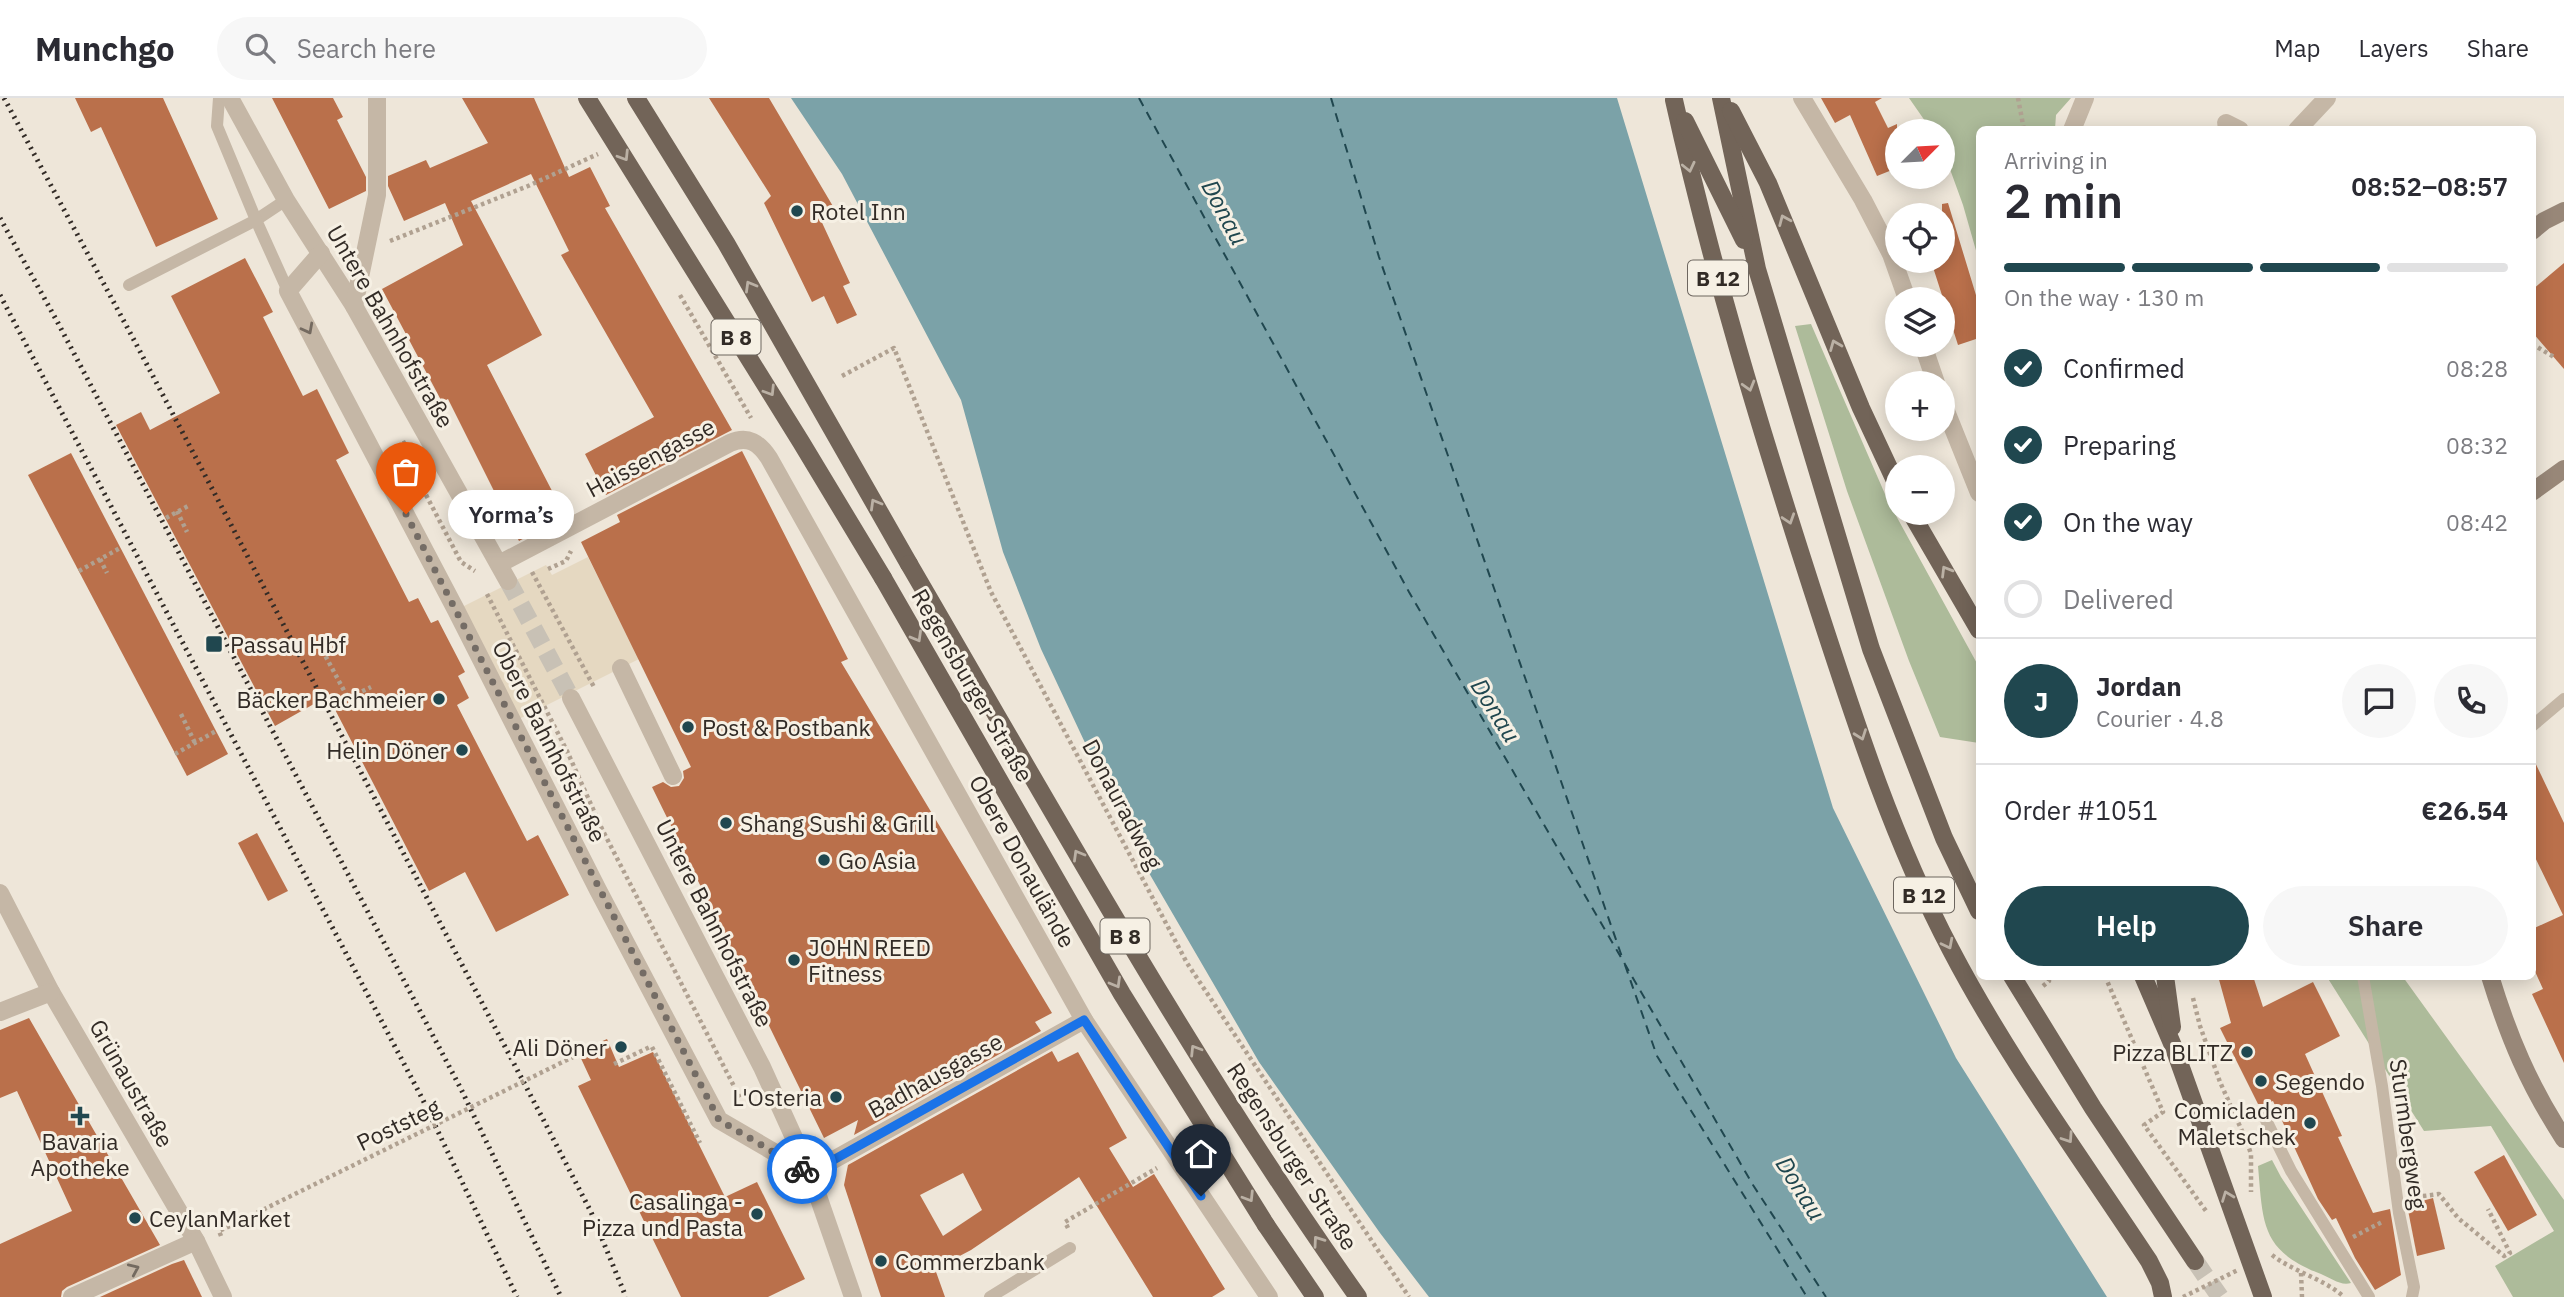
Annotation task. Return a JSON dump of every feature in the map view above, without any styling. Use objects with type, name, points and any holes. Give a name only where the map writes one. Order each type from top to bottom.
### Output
[{"type":"main road","name":"Regensburger Straße","points":[[587,98],[883,578],[1122,994],[1266,1225],[1315,1297]]},
{"type":"main road","name":"Regensburger Straße","points":[[636,98],[726,243],[1149,976],[1292,1205],[1357,1297]]},
{"type":"main road","name":"B 12","points":[[1723,98],[1757,269],[1871,649],[1944,838],[1976,905]]},
{"type":"main road","name":"B 12","points":[[1723,98],[1768,183],[1885,459]]},
{"type":"main road","name":"B 12","points":[[1674,99],[1757,269]]},
{"type":"main road","name":"B 12","points":[[1674,99],[1700,214],[1768,454],[1845,690],[1885,802],[1918,882],[1951,950],[1991,1022],[2149,1261],[2160,1283],[2163,1297]]},
{"type":"main road","points":[[1918,525],[1976,625]]},
{"type":"main road","points":[[2014,980],[2093,1108],[2195,1261]]},
{"type":"main road","points":[[2145,980],[2174,1048],[2263,1297]]},
{"type":"main road","points":[[2166,980],[2174,1048]]},
{"type":"street","name":"Untere Bahnhofstraße","points":[[230,98],[286,200],[354,306],[508,581]]},
{"type":"street","points":[[354,306],[377,195],[377,98]]},
{"type":"street","points":[[1802,98],[1863,200],[1891,254],[1903,287]]},
{"type":"street","points":[[2074,126],[2085,98]]},
{"type":"street","points":[[2301,126],[2327,98]]},
{"type":"street","points":[[2536,228],[2564,211]]},
{"type":"street","points":[[288,291],[321,253]]},
{"type":"street","name":"Obere Bahnhofstraße","points":[[288,291],[461,619],[605,904],[719,1120],[810,1173]]},
{"type":"street","points":[[1955,433],[1976,486]]},
{"type":"street","name":"Haissengasse","points":[[499,564],[730,443],[751,440]]},
{"type":"street","name":"Obere Donaulände","points":[[751,440],[763,449],[769,458],[1084,1020],[1269,1297]]},
{"type":"street","points":[[2536,489],[2564,469]]},
{"type":"street","points":[[621,668],[673,776]]},
{"type":"street","name":"Untere Bahnhofstraße","points":[[571,698],[762,1067],[810,1173],[853,1297]]},
{"type":"street","name":"Grünaustraße","points":[[0,893],[51,992],[196,1241],[223,1297]]},
{"type":"street","points":[[2491,980],[2519,1058],[2537,1096],[2564,1139]]},
{"type":"street","points":[[0,1012],[51,992]]},
{"type":"street","name":"Badhausgasse","points":[[810,1173],[1084,1020]]},
{"type":"street","points":[[72,1297],[196,1241]]},
{"type":"lane","name":"Obere Bahnhofstraße","points":[[219,98],[217,126],[288,291]]},
{"type":"lane","points":[[129,285],[256,220],[286,200]]},
{"type":"lane","points":[[2536,723],[2564,699]]},
{"type":"lane","name":"Sturmbergweg","points":[[2364,980],[2382,1087],[2398,1209],[2414,1287],[2412,1297]]},
{"type":"lane","points":[[2262,1112],[2291,1171],[2369,1297]]},
{"type":"lane","points":[[990,1297],[1070,1248]]},
{"type":"path","points":[[2018,98],[2023,126]]},
{"type":"path","points":[[398,238],[528,186],[598,154]]},
{"type":"path","points":[[2536,346],[2554,357]]},
{"type":"path","name":"Donauradweg","points":[[842,376],[894,348],[991,592],[1187,963],[1409,1297]]},
{"type":"path","points":[[425,432],[400,444],[461,562],[474,569],[480,580]]},
{"type":"path","points":[[166,518],[188,506]]},
{"type":"path","points":[[177,512],[187,532]]},
{"type":"path","points":[[548,569],[566,561],[572,547]]},
{"type":"path","points":[[79,571],[120,548]]},
{"type":"path","points":[[100,559],[107,573]]},
{"type":"path","points":[[485,591],[584,786],[602,829],[740,1098]]},
{"type":"path","points":[[319,644],[348,698]]},
{"type":"path","points":[[333,706],[370,687]]},
{"type":"path","points":[[267,711],[289,698]]},
{"type":"path","points":[[181,714],[195,743]]},
{"type":"path","points":[[175,754],[216,731]]},
{"type":"path","points":[[575,791],[584,786]]},
{"type":"path","points":[[2107,980],[2163,1112],[2144,1125],[2208,1213]]},
{"type":"path","points":[[2192,993],[2208,1049],[2238,1111],[2251,1154],[2252,1199]]},
{"type":"path","points":[[614,1064],[675,1036]]},
{"type":"path","name":"Poststeg","points":[[232,1225],[579,1054]]},
{"type":"path","points":[[2202,1130],[2238,1111]]},
{"type":"path","points":[[1068,1227],[1065,1222],[1132,1182]]},
{"type":"path","points":[[2337,1246],[2421,1195],[2439,1194],[2458,1218],[2504,1256],[2510,1252],[2488,1209]]},
{"type":"path","points":[[2267,1251],[2345,1297]]},
{"type":"path","points":[[2183,1297],[2238,1270],[2232,1258]]},
{"type":"path","points":[[2301,1273],[2302,1297]]},
{"type":"green space","points":[[1909,98],[2071,98],[2056,115],[2055,126],[1976,126],[1976,250],[1955,183],[1955,119],[1924,119]]},
{"type":"green space","points":[[1811,324],[1885,494],[1885,525],[1901,525],[1976,662],[1976,743],[1940,737],[1909,661],[1847,491],[1795,326]]},
{"type":"green space","points":[[2329,980],[2405,980],[2564,1200],[2564,1297],[2513,1297],[2495,1266],[2554,1231],[2491,1126],[2424,1131]]},
{"type":"green space","points":[[2272,1160],[2351,1283],[2339,1283],[2301,1265],[2276,1245],[2264,1220],[2258,1166]]},
{"type":"shaded area","points":[[588,557],[639,659],[513,722],[456,610],[546,565],[552,575]]},
{"type":"water","name":"Donau","points":[[791,98],[1617,98],[1833,808],[1956,1058],[2107,1297],[1429,1297],[1380,1233],[1259,1062],[1149,873],[1041,649],[1003,552],[961,400],[842,174]]},
{"type":"building","points":[[75,98],[163,98],[218,219],[156,247],[101,127],[91,132]]},
{"type":"building","points":[[272,98],[333,98],[343,117],[337,120],[366,177],[366,191],[329,209]]},
{"type":"building","points":[[462,98],[534,98],[569,177],[590,167],[610,206],[605,208],[732,430],[606,495],[585,454],[654,417],[561,255],[569,251],[531,174],[471,201],[542,335],[487,365],[565,516],[519,541],[448,399],[442,402],[382,289],[463,245],[445,203],[404,221],[388,186],[388,176],[426,160],[430,168],[488,143]]},
{"type":"building","name":"Rotel Inn","points":[[709,98],[769,98],[834,208],[818,214],[850,283],[843,286],[857,315],[837,324],[824,296],[812,302],[764,203],[771,196]]},
{"type":"building","points":[[1821,98],[1882,98],[1875,102],[1885,122],[1885,173],[1877,176],[1850,115],[1835,123]]},
{"type":"building","points":[[1955,226],[1976,295],[1976,339],[1958,345],[1955,336],[1955,287],[1939,287],[1935,273],[1955,273]]},
{"type":"building","points":[[245,258],[273,312],[263,317],[303,396],[317,389],[349,453],[336,460],[409,602],[418,598],[431,623],[438,620],[465,672],[458,676],[469,698],[457,705],[527,841],[538,835],[569,895],[496,932],[465,872],[429,891],[328,696],[275,726],[116,425],[141,412],[150,430],[220,393],[171,296]]},
{"type":"building","points":[[2564,263],[2564,369],[2536,337],[2536,287]]},
{"type":"building","points":[[742,451],[848,659],[841,662],[1052,1013],[1035,1022],[1041,1031],[854,1135],[858,1120],[824,1138],[652,787],[663,782],[671,787],[679,786],[684,778],[683,771],[691,767],[581,542],[620,522],[617,515]]},
{"type":"building","points":[[71,453],[228,754],[187,776],[28,475]]},
{"type":"building","points":[[2536,764],[2564,823],[2564,1063],[2532,994],[2543,989],[2536,974],[2536,927],[2563,915],[2536,859]]},
{"type":"building","points":[[257,833],[288,891],[268,901],[238,843]]},
{"type":"building","points":[[2219,980],[2254,980],[2263,1007],[2313,982],[2340,1036],[2305,1054],[2342,1136],[2338,1137],[2373,1213],[2390,1209],[2401,1275],[2375,1290],[2355,1258],[2336,1218],[2332,1220],[2318,1199],[2273,1101],[2258,1104],[2220,1028],[2231,1023]]},
{"type":"building","points":[[29,1018],[160,1245],[67,1287],[62,1291],[61,1297],[0,1297],[0,1244],[72,1211],[17,1091],[0,1098],[0,1030]]},
{"type":"building","points":[[607,1039],[619,1067],[653,1052],[725,1197],[757,1182],[805,1279],[768,1297],[681,1297],[578,1086],[591,1080],[578,1052]]},
{"type":"building","points":[[1052,1051],[1058,1062],[1078,1052],[1127,1138],[1109,1148],[1133,1187],[1154,1174],[1225,1289],[1212,1297],[1153,1297],[1079,1177],[971,1250],[935,1269],[945,1297],[881,1297],[844,1185],[848,1165]],"holes":[[[963,1173],[982,1210],[943,1236],[920,1195]]]},
{"type":"building","points":[[2504,1155],[2537,1215],[2508,1231],[2474,1172]]},
{"type":"building","points":[[2433,1198],[2445,1249],[2417,1256],[2407,1205]]},
{"type":"building","points":[[184,1260],[202,1297],[100,1297],[172,1264]]},
{"type":"ferry route","points":[[1139,98],[1409,592],[1753,1185],[1826,1297]]},
{"type":"ferry route","points":[[1331,98],[1379,257],[1622,957]]},
{"type":"ferry route","points":[[1625,965],[1657,1056],[1807,1297]]},
{"type":"tunnel","points":[[508,581],[571,698]]},
{"type":"tunnel","points":[[2195,1261],[2220,1297]]},
{"type":"railway","points":[[4,98],[543,1119],[591,1212],[626,1297]]},
{"type":"railway","points":[[0,218],[58,323],[461,1089],[561,1297]]},
{"type":"railway","points":[[0,295],[422,1098],[517,1297]]},
{"type":"way so far","points":[[406,514],[605,904],[719,1120],[802,1169]]},
{"type":"place","name":"Rotel Inn","points":[[797,211]]},
{"type":"place","name":"Yorma’s","points":[[406,514]]},
{"type":"place","name":"Passau Hbf","points":[[214,644]]},
{"type":"place","name":"Bäcker Bachmeier","points":[[439,699]]},
{"type":"place","name":"Post & Postbank","points":[[688,727]]},
{"type":"place","name":"Helin Döner","points":[[462,750]]},
{"type":"place","name":"Shang Sushi & Grill","points":[[726,823]]},
{"type":"place","name":"Go Asia","points":[[824,860]]},
{"type":"place","name":"JOHN REED Fitness","points":[[794,960]]},
{"type":"place","name":"Ali Döner","points":[[621,1047]]},
{"type":"place","name":"Pizza BLITZ","points":[[2247,1052]]},
{"type":"place","name":"Segendo","points":[[2261,1081]]},
{"type":"place","name":"L'Osteria","points":[[836,1097]]},
{"type":"place","name":"Bavaria Apotheke","points":[[80,1116]]},
{"type":"place","name":"Comicladen Maletschek","points":[[2310,1123]]},
{"type":"place","name":"Casalinga - Pizza und Pasta","points":[[757,1214]]},
{"type":"place","name":"CeylanMarket","points":[[135,1218]]},
{"type":"place","name":"Commerzbank","points":[[881,1261]]},
{"type":"route","points":[[802,1169],[810,1173],[1084,1020],[1201,1196]]}]
